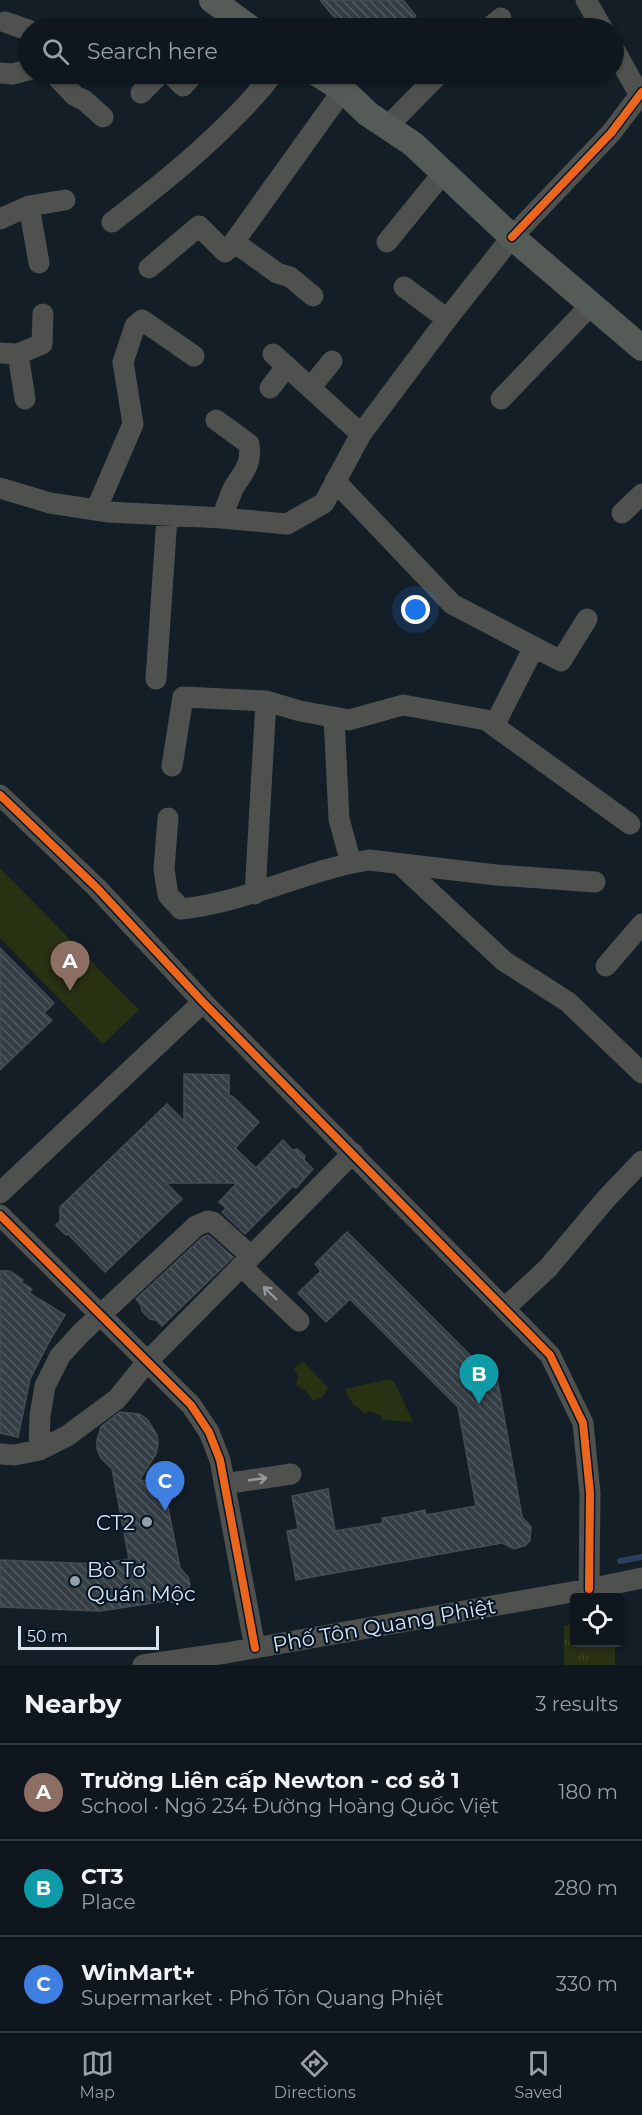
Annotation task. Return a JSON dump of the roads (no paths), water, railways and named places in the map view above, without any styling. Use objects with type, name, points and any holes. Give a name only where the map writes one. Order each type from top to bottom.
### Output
[{"type":"main road","points":[[212,0],[232,18]]},
{"type":"main road","points":[[334,84],[368,114],[412,144],[512,237],[642,348]]},
{"type":"street","points":[[586,0],[596,18]]},
{"type":"street","points":[[5,22],[18,27]]},
{"type":"street","points":[[0,488],[50,503],[96,510],[287,524],[324,503],[361,434],[447,319],[512,237],[611,133],[641,93],[624,65]]},
{"type":"street","points":[[0,73],[18,72]]},
{"type":"street","points":[[64,84],[75,96],[84,100],[103,117]]},
{"type":"street","points":[[141,93],[150,84]]},
{"type":"street","points":[[112,222],[159,186],[253,99],[265,84]]},
{"type":"street","points":[[387,127],[429,84]]},
{"type":"street","points":[[149,268],[199,226],[225,252],[343,90]]},
{"type":"street","points":[[387,242],[443,173]]},
{"type":"street","points":[[0,219],[29,206],[65,200]]},
{"type":"street","points":[[29,206],[39,263]]},
{"type":"street","points":[[234,242],[277,273],[290,277],[313,296]]},
{"type":"street","points":[[404,287],[447,319]]},
{"type":"street","points":[[501,399],[591,305]]},
{"type":"street","points":[[25,399],[9,353],[42,344],[43,314]]},
{"type":"street","points":[[96,510],[133,424],[123,362],[135,326],[142,320],[194,356]]},
{"type":"street","points":[[270,388],[280,360],[361,434]]},
{"type":"street","points":[[310,387],[332,362]]},
{"type":"street","points":[[216,420],[249,444],[251,457],[222,518]]},
{"type":"street","points":[[335,481],[452,604],[561,661],[587,619]]},
{"type":"street","points":[[622,513],[642,494]]},
{"type":"street","points":[[156,679],[167,517]]},
{"type":"street","points":[[494,726],[534,647]]},
{"type":"street","points":[[172,766],[183,697],[266,700],[300,711],[349,720],[402,705],[486,720],[630,824]]},
{"type":"street","points":[[255,894],[266,700]]},
{"type":"street","points":[[334,717],[339,819],[351,863]]},
{"type":"street","points":[[0,795],[97,888],[203,1002],[550,1354],[583,1423],[590,1493],[589,1589]]},
{"type":"street","points":[[168,818],[164,869],[168,895],[181,909],[208,906],[255,894],[351,863],[369,860],[496,875],[595,882]]},
{"type":"street","points":[[401,865],[504,961],[568,1002],[642,1073]]},
{"type":"street","points":[[606,966],[642,924]]},
{"type":"street","points":[[0,1193],[203,1002]]},
{"type":"street","points":[[0,1454],[15,1455],[39,1450],[67,1436],[117,1399],[147,1362],[353,1153]]},
{"type":"street","points":[[505,1308],[548,1268],[605,1200],[642,1161]]},
{"type":"street","points":[[0,1215],[191,1405],[209,1432],[220,1460],[255,1648]]},
{"type":"street","points":[[39,1450],[40,1416],[45,1386],[60,1356],[81,1333],[202,1222],[213,1222],[299,1321]]},
{"type":"street","points":[[224,1484],[291,1474]]},
{"type":"street","name":"Phố Tôn Quang Phiệt","points":[[143,1665],[226,1659],[255,1648],[642,1578]]},
{"type":"waterway","points":[[620,1561],[642,1557]]},
{"type":"place","name":"Trường Liên cấp Newton - cơ sở 1","points":[[70,991]]},
{"type":"place","name":"CT3","points":[[479,1404]]},
{"type":"place","name":"WinMart+","points":[[165,1511]]},
{"type":"place","name":"CT2","points":[[147,1522]]},
{"type":"place","name":"Bò Tơ Quán Mộc","points":[[75,1581]]}]
